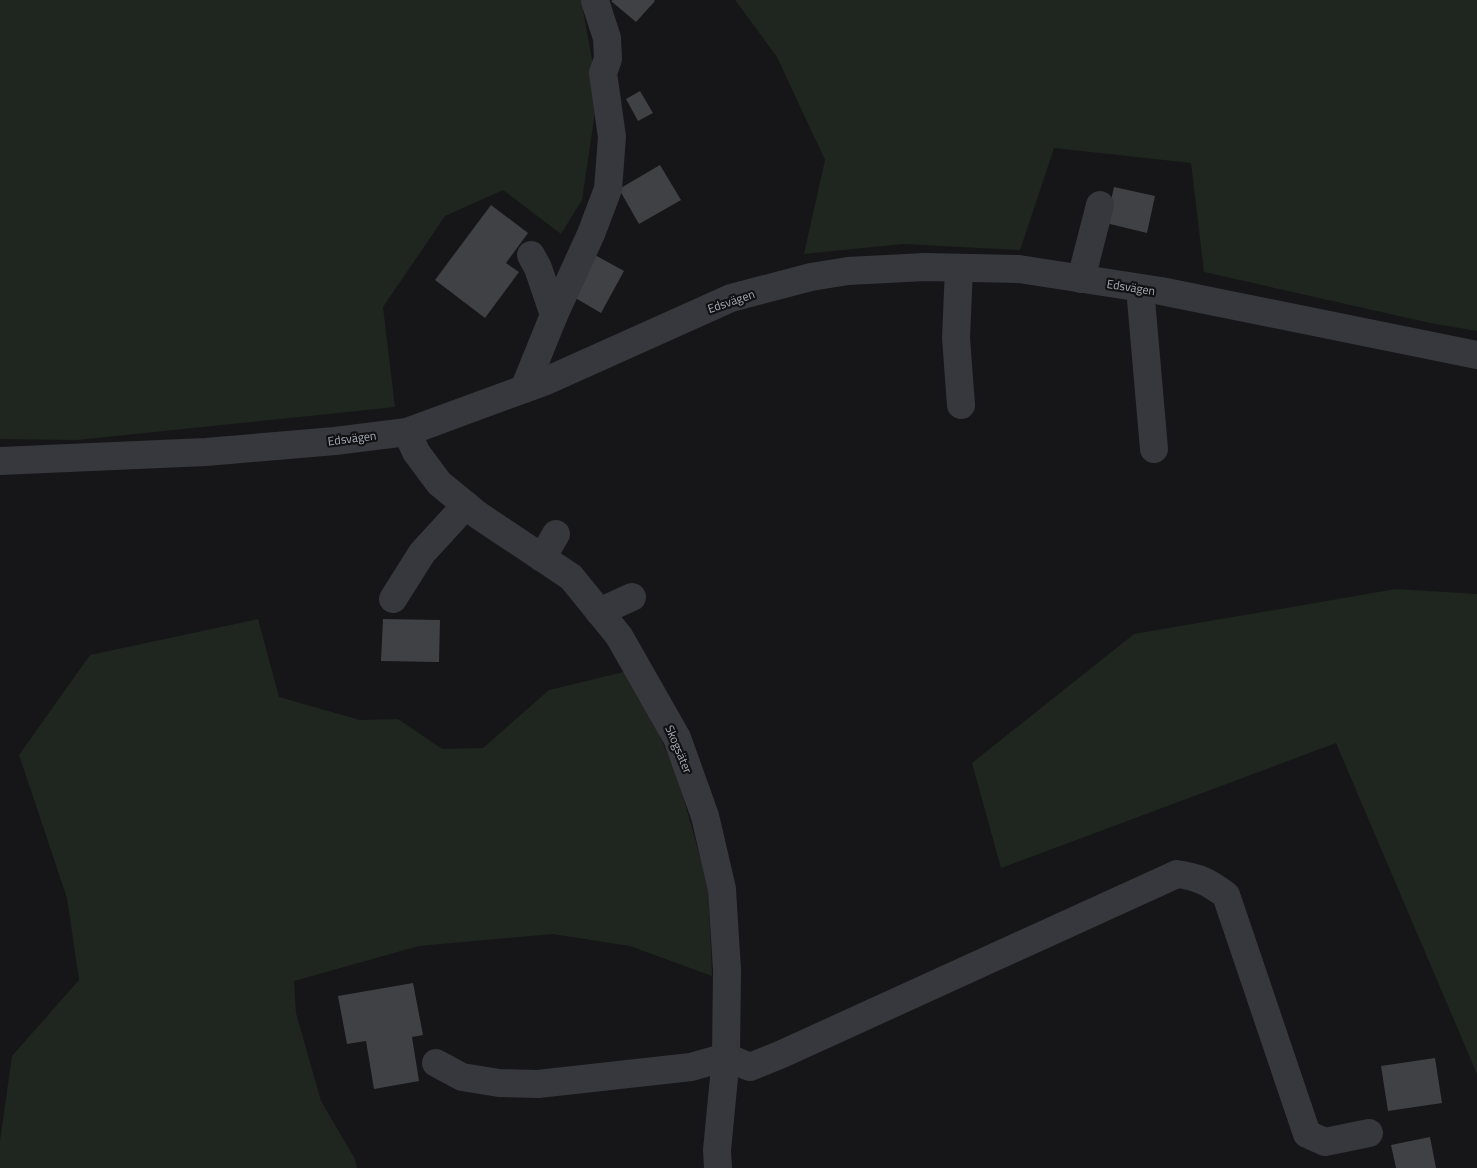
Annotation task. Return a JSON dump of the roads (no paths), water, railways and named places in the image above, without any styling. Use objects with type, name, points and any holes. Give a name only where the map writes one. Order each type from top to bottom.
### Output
[{"type":"street","points":[[524,389],[554,315],[591,234],[608,189],[612,137],[603,73],[608,59],[607,38],[595,1]]},
{"type":"street","points":[[1081,279],[1100,205]]},
{"type":"street","points":[[531,255],[538,268],[554,315]]},
{"type":"street","name":"Edsvägen","points":[[0,461],[206,452],[335,441],[407,432],[546,381],[731,298],[811,277],[848,271],[925,267],[1019,269],[1140,288],[1477,355]]},
{"type":"street","points":[[959,268],[956,338],[961,405]]},
{"type":"street","points":[[1140,288],[1154,449]]},
{"type":"street","name":"Skogsäter","points":[[407,432],[416,452],[439,483],[466,505],[571,577],[619,636],[677,738],[705,816],[722,889],[727,970],[726,1056],[717,1150],[718,1168]]},
{"type":"street","points":[[393,599],[422,552],[466,505]]},
{"type":"street","points":[[542,558],[556,534]]},
{"type":"street","points":[[599,612],[632,597]]},
{"type":"street","points":[[436,1063],[462,1077],[499,1083],[538,1084],[691,1067],[726,1056],[750,1067],[774,1058],[1177,874],[1192,876],[1209,882],[1226,895],[1307,1134],[1325,1142],[1370,1132]]}]
